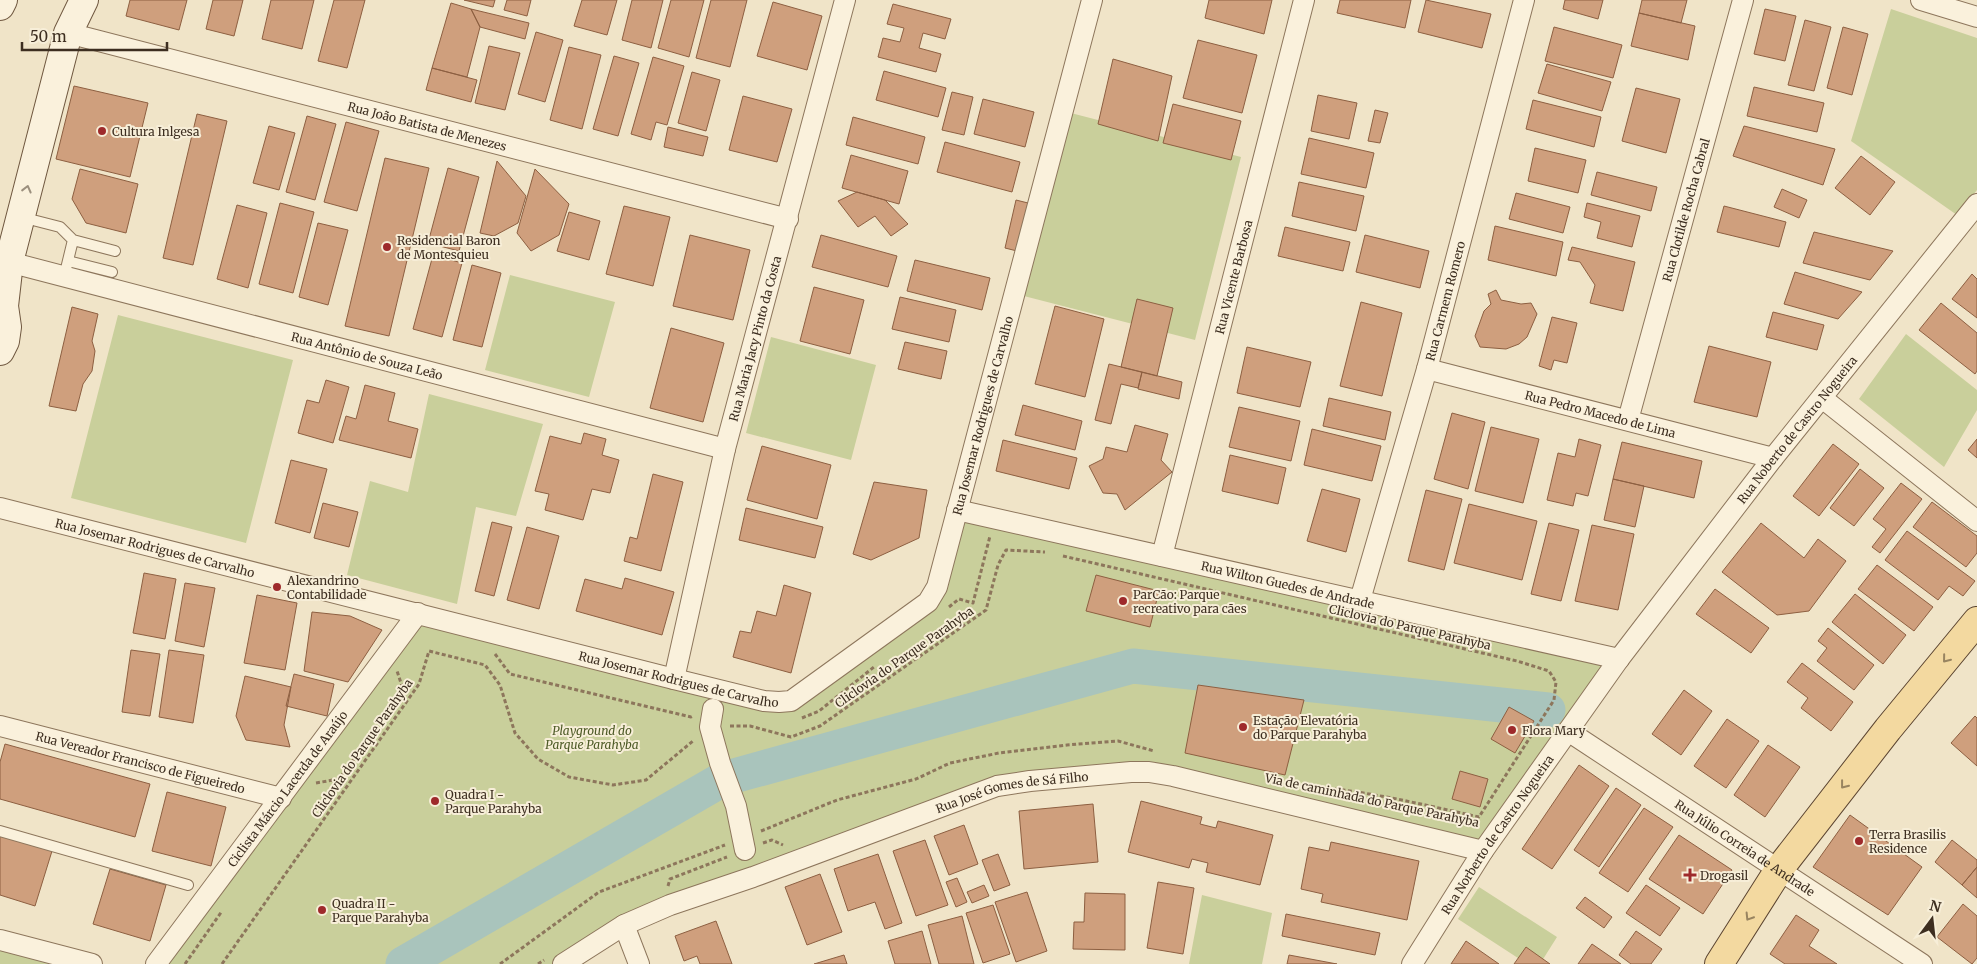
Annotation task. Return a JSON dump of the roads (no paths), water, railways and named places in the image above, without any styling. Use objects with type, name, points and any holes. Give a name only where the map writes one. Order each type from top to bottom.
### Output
[{"type":"main road","points":[[0,6],[3,0]]},
{"type":"main road","points":[[0,351],[5,341],[7,327],[2,304],[9,262],[68,33],[84,0]]},
{"type":"main road","points":[[1719,964],[1780,868],[1888,729],[1977,621]]},
{"type":"street","name":"Rua Maria Jacy Pinto da Costa","points":[[674,679],[725,449],[845,0]]},
{"type":"street","name":"Rua Josemar Rodrigues de Carvalho","points":[[0,508],[764,701],[786,702],[798,697],[928,602],[937,588],[1092,0]]},
{"type":"street","name":"Rua Vicente Barbosa","points":[[1162,556],[1304,0]]},
{"type":"street","name":"Rua Carmem Romero","points":[[1360,600],[1427,369],[1524,0]]},
{"type":"street","name":"Rua Clotilde Rocha Cabral","points":[[1628,420],[1743,0]]},
{"type":"street","points":[[1921,0],[1977,17]]},
{"type":"street","name":"Rua João Batista de Menezes","points":[[68,33],[788,219]]},
{"type":"street","name":"Rua Noberto de Castro Nogueira","points":[[1618,659],[1773,458],[1977,204]]},
{"type":"street","name":"Rua Antônio de Souza Leão","points":[[9,262],[66,269],[725,449]]},
{"type":"street","name":"Rua Pedro Macedo de Lima","points":[[1427,369],[1773,458]]},
{"type":"street","points":[[1822,398],[1977,521]]},
{"type":"street","name":"Rua Wilton Guedes de Andrade","points":[[957,510],[1618,659]]},
{"type":"street","name":"Ciclista Márcio Lacerda de Araújo","points":[[156,964],[418,613]]},
{"type":"street","name":"Rua Norberto de Castro Nogueira","points":[[1412,964],[1483,851],[1618,659]]},
{"type":"street","points":[[711,718],[720,763],[736,806],[744,844]]},
{"type":"street","name":"Rua Vereador Francisco de Figueiredo","points":[[0,726],[281,798]]},
{"type":"street","name":"Rua Júlio Correia de Andrade","points":[[1568,731],[1780,868],[1922,964]]},
{"type":"street","name":"Rua José Gomes de Sá Filho","points":[[554,961],[624,925],[670,905],[753,877],[997,786],[1030,781],[1131,772],[1172,776],[1483,851]]},
{"type":"street","points":[[624,925],[638,964]]},
{"type":"street","points":[[0,940],[92,964]]},
{"type":"lane","points":[[20,217],[60,227],[73,240],[115,251]]},
{"type":"lane","points":[[73,240],[66,269],[112,272]]},
{"type":"lane","points":[[0,831],[188,885]]},
{"type":"waterway","points":[[403,964],[723,779],[1133,666],[1548,710]]},
{"type":"place","name":"Cultura Inlgesa","points":[[102,131]]},
{"type":"place","name":"Residencial Baron de Montesquieu","points":[[387,247]]},
{"type":"place","name":"Alexandrino Contabilidade","points":[[277,587]]},
{"type":"place","name":"ParCão: Parque recreativo para cães","points":[[1123,601]]},
{"type":"place","name":"Estação Elevatória do Parque Parahyba","points":[[1243,727]]},
{"type":"place","name":"Flora Mary","points":[[1512,730]]},
{"type":"place","name":"Quadra I - Parque Parahyba","points":[[435,801]]},
{"type":"place","name":"Terra Brasilis Residence","points":[[1859,841]]},
{"type":"place","name":"Drogasil","points":[[1690,875]]},
{"type":"place","name":"Quadra II - Parque Parahyba","points":[[322,910]]},
{"type":"park label","name":"Playground do Parque Parahyba","points":[[592,737]]}]
